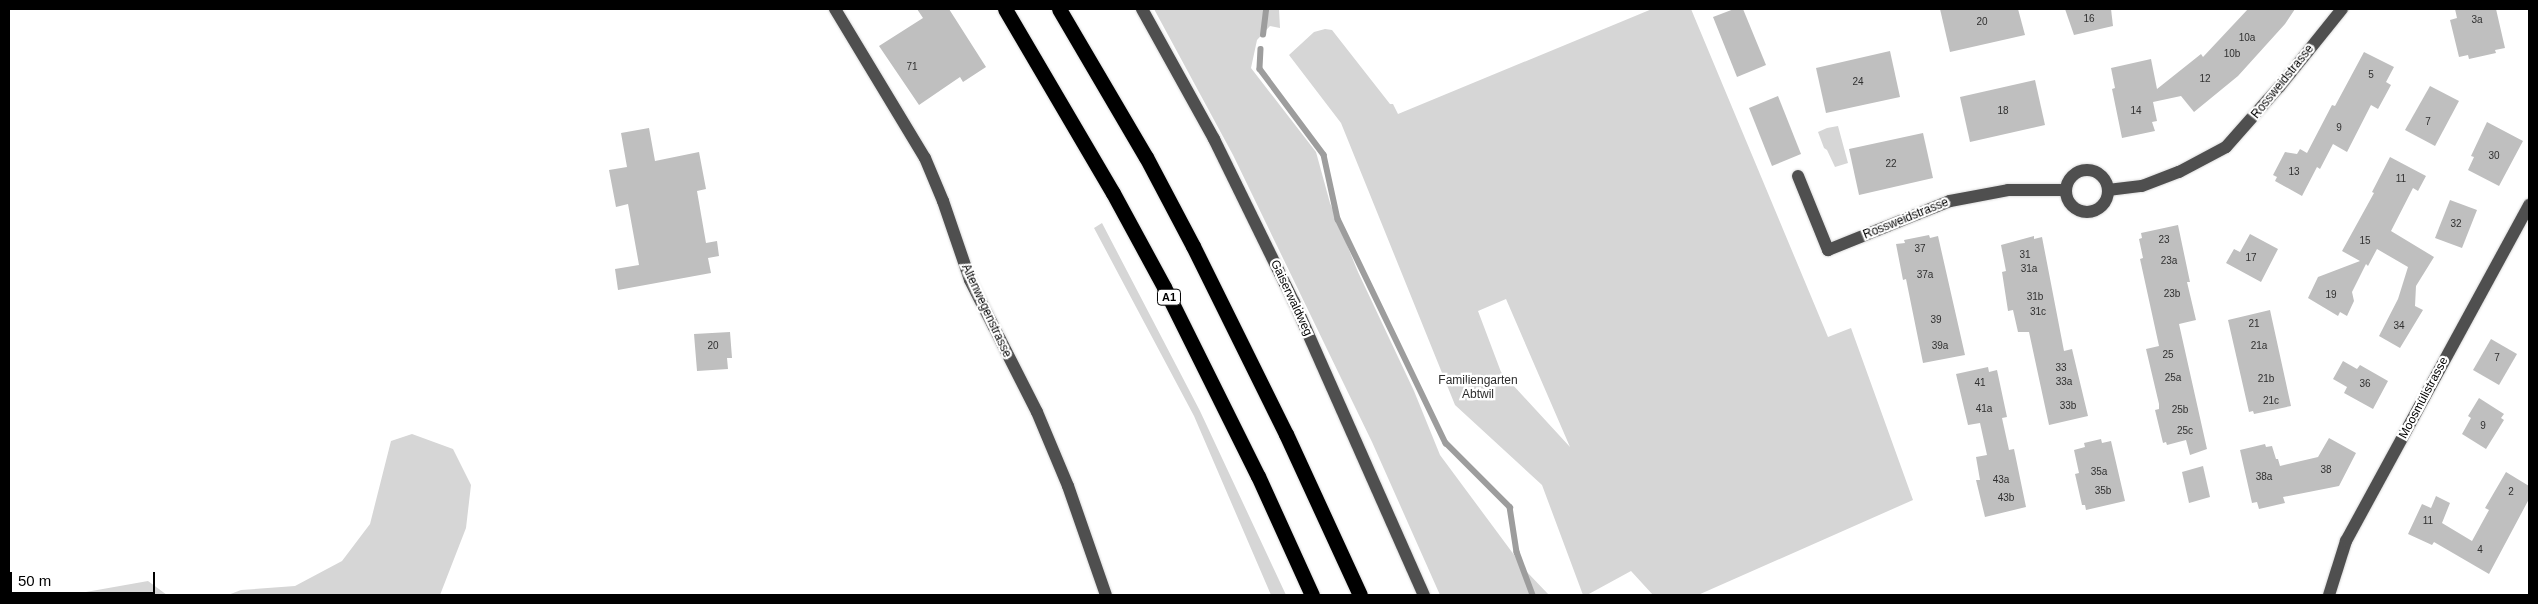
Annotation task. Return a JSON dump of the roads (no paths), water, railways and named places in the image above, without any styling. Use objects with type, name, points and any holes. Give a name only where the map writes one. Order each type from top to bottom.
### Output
[{"type":"highway","name":"A1","points":[[1005,9],[1113,193],[1164,287],[1258,476],[1312,595]]},
{"type":"highway","points":[[1059,9],[1146,157],[1198,255],[1286,434],[1360,595]]},
{"type":"street","name":"Altenwegenstrasse","points":[[835,9],[925,158],[943,201],[970,280],[1038,412],[1068,486],[1106,595]]},
{"type":"street","name":"Gaiserwaldweg","points":[[1142,9],[1214,138],[1294,302],[1424,595]]},
{"type":"street","name":"Rossweidstrasse","points":[[2108,190],[2142,186],[2179,172],[2226,147],[2274,93],[2342,9]]},
{"type":"street","points":[[2084,171],[2091,171],[2103,178],[2108,190],[2107,196],[2100,208],[2087,212],[2075,208],[2070,203],[2066,190],[2072,177],[2084,171]]},
{"type":"street","name":"Rossweidstrasse","points":[[1798,176],[1828,250],[1950,201],[2008,190],[2066,190]]},
{"type":"street","name":"Moosmülistrasse","points":[[2329,595],[2346,541],[2529,205]]},
{"type":"waterway","points":[[1263,35],[1266,9]]},
{"type":"waterway","points":[[1261,49],[1260,69],[1324,155],[1338,219],[1446,443],[1510,507],[1517,552],[1533,595]]},
{"type":"park label","name":"Familiengarten Abtwil","points":[[1478,388]]}]
